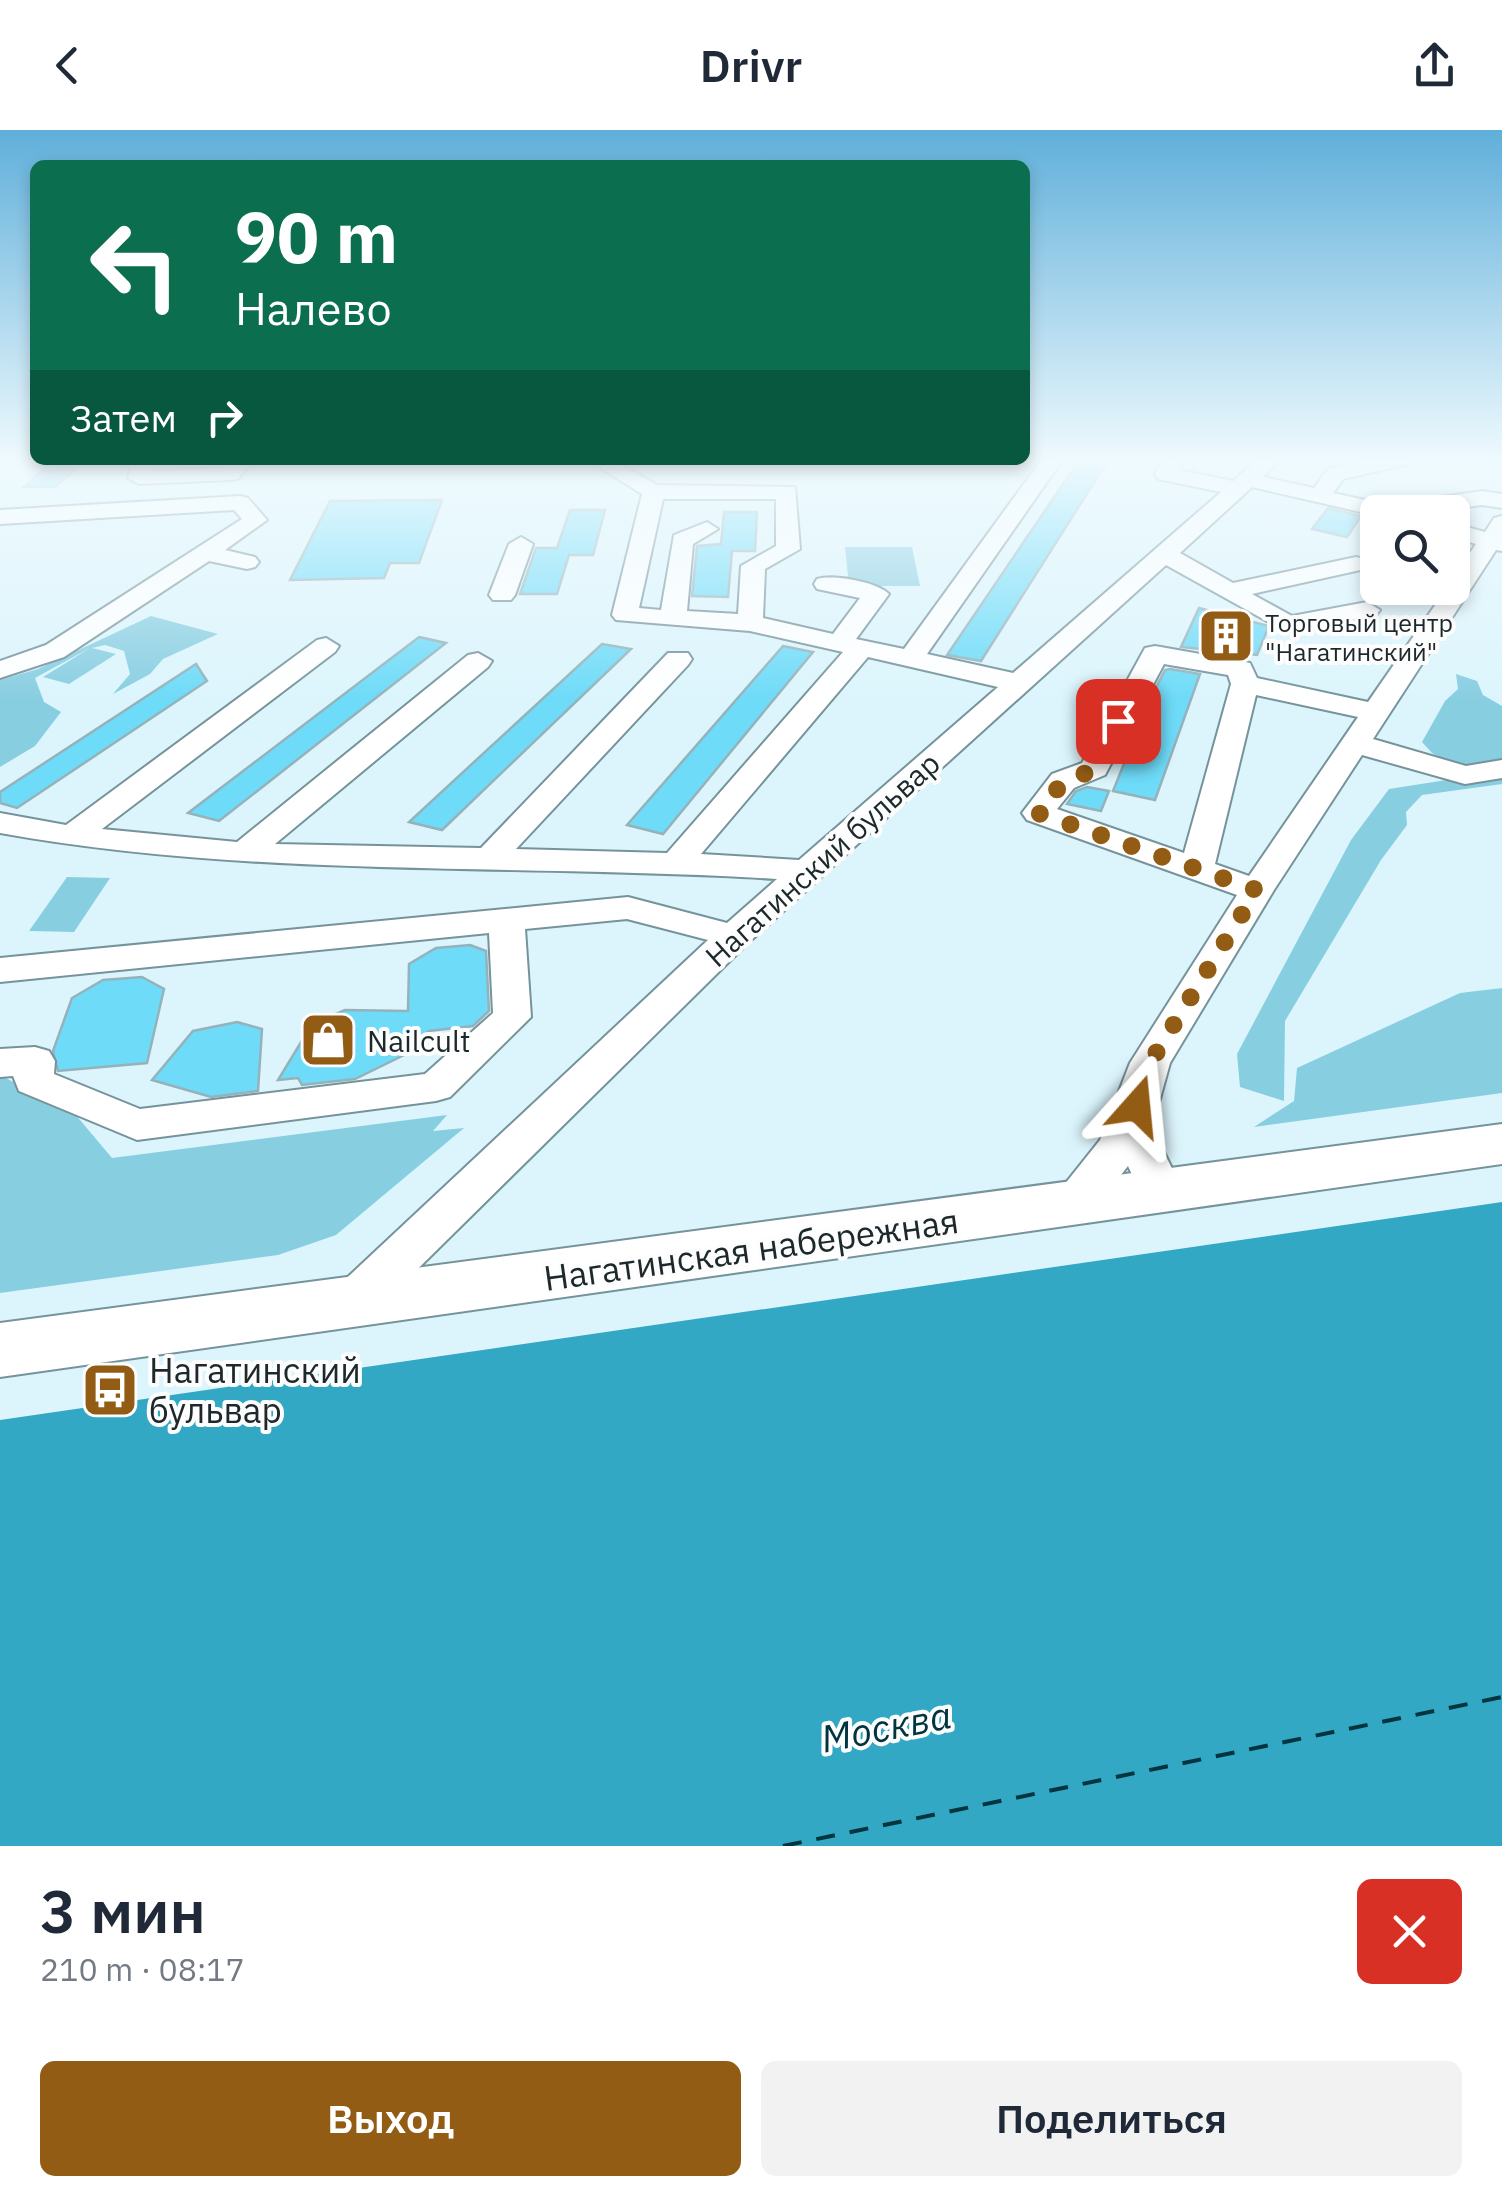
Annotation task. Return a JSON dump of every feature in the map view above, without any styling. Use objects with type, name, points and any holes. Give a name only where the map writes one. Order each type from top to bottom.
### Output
[{"type":"main road","name":"Нагатинская набережная","points":[[0,1350],[431,1294],[1502,1144]]},
{"type":"street","points":[[0,670],[56,651],[225,539]]},
{"type":"street","points":[[643,539],[625,615],[750,623],[1019,683]]},
{"type":"street","points":[[672,618],[684,539]]},
{"type":"street","points":[[750,623],[754,566],[788,548],[788,539]]},
{"type":"street","points":[[912,657],[996,539]]},
{"type":"street","name":"Нагатинский бульвар","points":[[352,1303],[734,936],[1183,539]]},
{"type":"street","points":[[1071,1204],[1118,1150],[1150,1063],[1257,890],[1496,539]]},
{"type":"street","points":[[502,595],[521,544]]},
{"type":"street","points":[[202,553],[247,562]]},
{"type":"street","points":[[1166,554],[1288,625],[1367,610]]},
{"type":"street","points":[[1230,591],[1356,564]]},
{"type":"street","points":[[676,863],[851,644],[876,594],[826,584]]},
{"type":"street","points":[[72,836],[326,646]]},
{"type":"street","points":[[1197,867],[1245,684],[1240,669],[1155,654],[1094,770],[1063,782],[1038,813],[1257,890]]},
{"type":"street","points":[[490,858],[678,659]]},
{"type":"street","points":[[244,854],[478,661]]},
{"type":"street","points":[[1245,684],[1376,712]]},
{"type":"street","points":[[1354,743],[1464,775],[1502,770]]},
{"type":"street","points":[[0,824],[72,836],[244,854],[676,863],[806,872]]},
{"type":"street","points":[[0,970],[628,908],[734,936]]},
{"type":"street","points":[[0,1063],[34,1060],[33,1081],[137,1125],[436,1087],[512,1017],[506,918]]},
{"type":"street","points":[[1137,1106],[1140,1146],[1161,1191]]},
{"type":"street","points":[[431,1294],[431,1244],[444,1215]]},
{"type":"shaded area","points":[[845,547],[912,547],[920,586],[849,586]]},
{"type":"shaded area","points":[[151,616],[218,634],[163,659],[150,674],[113,694],[130,674],[124,651],[105,645],[92,648],[116,654],[69,684],[43,677],[90,648],[35,678],[44,702],[61,712],[35,746],[0,767],[0,680],[38,669]]},
{"type":"shaded area","points":[[1456,674],[1477,681],[1483,695],[1502,706],[1502,784],[1422,795],[1406,812],[1407,825],[1381,860],[1285,1021],[1284,1101],[1240,1087],[1237,1054],[1351,840],[1389,789],[1472,776],[1432,753],[1422,742],[1445,701],[1458,689]]},
{"type":"shaded area","points":[[67,877],[110,878],[74,932],[29,931]]},
{"type":"shaded area","points":[[1502,988],[1502,1093],[1254,1127],[1294,1101],[1297,1068],[1460,993]]},
{"type":"shaded area","points":[[0,1075],[75,1114],[112,1158],[447,1115],[433,1131],[464,1128],[336,1235],[278,1255],[0,1293]]},
{"type":"water","name":"Москва","points":[[1502,1202],[1502,1846],[0,1846],[0,1420]]},
{"type":"building","points":[[311,539],[428,539],[419,563],[390,563],[384,578],[290,580]]},
{"type":"building","points":[[560,539],[597,539],[593,555],[569,555],[557,594],[520,594],[536,548],[557,548]]},
{"type":"building","points":[[721,539],[756,539],[755,551],[732,551],[728,597],[692,596],[697,546],[721,544]]},
{"type":"building","points":[[1026,539],[1058,539],[981,661],[947,655]]},
{"type":"building","name":"Торговый центр \"Нагатинский\"","points":[[1199,608],[1269,626],[1257,655],[1181,647]]},
{"type":"building","points":[[419,637],[446,643],[219,821],[188,813]]},
{"type":"building","points":[[602,644],[631,649],[442,830],[409,822]]},
{"type":"building","points":[[783,646],[813,652],[663,834],[627,825]]},
{"type":"building","points":[[196,664],[207,681],[17,808],[0,803],[0,792]]},
{"type":"building","points":[[1165,670],[1200,674],[1155,800],[1113,791],[1150,699]]},
{"type":"building","points":[[1087,787],[1109,791],[1101,811],[1067,804],[1076,791]]},
{"type":"building","points":[[470,945],[486,951],[489,1011],[473,1026],[429,1031],[404,1055],[355,1079],[302,1085],[298,1078],[278,1080],[312,1024],[345,1010],[408,1011],[409,964],[436,948]]},
{"type":"building","points":[[142,977],[164,989],[147,1063],[58,1071],[53,1051],[72,998],[103,980]]},
{"type":"building","points":[[237,1022],[262,1029],[258,1091],[211,1097],[152,1080],[193,1031]]},
{"type":"ferry route","points":[[783,1846],[1502,1697]]},
{"type":"place","name":"Торговый центр \"Нагатинский\"","points":[[1226,636]]},
{"type":"place","name":"Nailcult","points":[[328,1040]]},
{"type":"place","name":"Нагатинский бульвар","points":[[110,1390]]},
{"type":"route","points":[[1118,721],[1094,770],[1063,782],[1038,813],[1257,890],[1150,1063],[1137,1106]]}]
